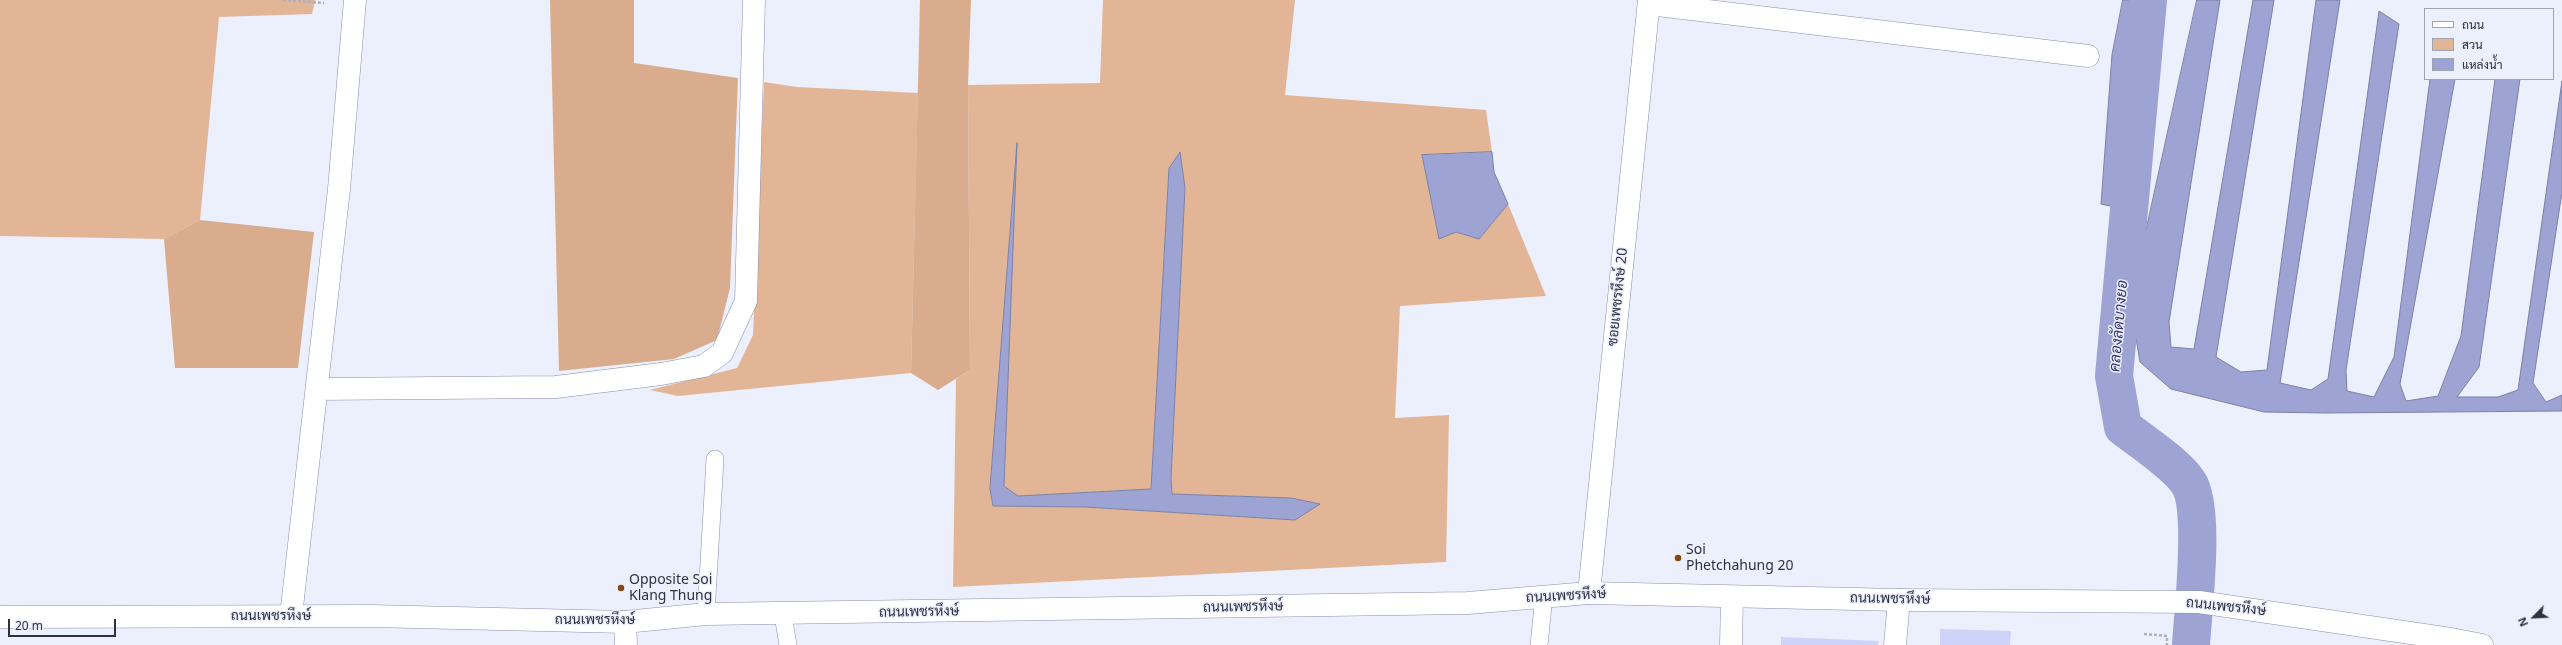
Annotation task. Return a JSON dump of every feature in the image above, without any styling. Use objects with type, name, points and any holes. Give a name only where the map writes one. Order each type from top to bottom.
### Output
[{"type":"street","points":[[316,389],[556,387],[661,374],[704,366],[722,353],[746,301],[754,0]]},
{"type":"street","points":[[291,616],[339,189],[355,2]]},
{"type":"street","points":[[1649,2],[2088,56]]},
{"type":"street","name":"ซอยเพชรหึงษ์ 20","points":[[1589,593],[1649,2]]},
{"type":"street","name":"ถนนเพชรหึงษ์","points":[[0,617],[291,616],[625,622],[706,614],[783,615],[1460,603],[1589,593],[1899,600],[2199,602],[2451,638],[2482,645]]},
{"type":"street","points":[[1731,645],[1732,597]]},
{"type":"street","points":[[1895,645],[1899,600]]},
{"type":"street","points":[[625,622],[626,645]]},
{"type":"lane","points":[[706,614],[715,459]]},
{"type":"lane","points":[[1538,645],[1544,596]]},
{"type":"lane","points":[[783,615],[788,645]]},
{"type":"path","points":[[283,0],[355,2]]},
{"type":"path","points":[[2154,635],[2167,636],[2167,645]]},
{"type":"green space","points":[[0,0],[315,0],[312,14],[219,17],[200,220],[164,239],[0,236]]},
{"type":"green space","points":[[1103,0],[1295,0],[1285,95],[1486,110],[1492,152],[1422,155],[1439,239],[1456,232],[1479,239],[1508,204],[1546,296],[1400,306],[1395,418],[1449,415],[1446,562],[953,587],[956,379],[970,370],[968,85],[1100,83]],"holes":[[[1179,153],[1185,188],[1171,478],[1172,494],[1291,498],[1295,520],[1085,507],[993,506],[990,489],[1016,157],[1004,486],[1018,496],[1151,489],[1169,168]]]},
{"type":"green space","points":[[764,82],[797,87],[918,93],[911,373],[678,396],[650,390],[737,368],[753,335]]},
{"type":"shaded area","points":[[550,0],[634,0],[634,63],[738,78],[730,288],[717,340],[674,359],[559,371]]},
{"type":"shaded area","points":[[920,0],[971,0],[968,85],[970,370],[938,390],[911,373]]},
{"type":"shaded area","points":[[200,220],[314,232],[298,368],[175,368],[164,239]]},
{"type":"water","points":[[2123,0],[2160,0],[2124,209],[2101,204],[2112,55]]},
{"type":"water","points":[[2197,0],[2220,0],[2169,322],[2171,347],[2194,349],[2253,0],[2274,0],[2216,357],[2241,372],[2267,370],[2316,0],[2340,0],[2280,383],[2311,390],[2328,379],[2379,11],[2399,24],[2346,370],[2347,391],[2374,397],[2394,357],[2430,80],[2455,80],[2400,384],[2406,401],[2438,396],[2461,336],[2495,80],[2520,80],[2479,367],[2457,397],[2498,397],[2518,390],[2562,81],[2562,192],[2533,383],[2546,402],[2562,395],[2562,411],[2325,413],[2264,412],[2171,389],[2140,362],[2130,303]]},
{"type":"water","points":[[1017,143],[1004,486],[1018,496],[1151,489],[1169,168],[1180,152],[1185,188],[1171,478],[1172,494],[1291,498],[1320,504],[1295,520],[1085,507],[993,506],[990,489]]},
{"type":"water","points":[[1492,152],[1494,172],[1508,204],[1479,239],[1456,232],[1439,239],[1422,155]]},
{"type":"building","points":[[1940,629],[2011,631],[2010,645],[1940,645]]},
{"type":"building","points":[[1781,637],[1879,641],[1878,645],[1781,645]]},
{"type":"waterway","name":"คลองลัดบางยอ","points":[[2148,0],[2114,376],[2123,427],[2158,453],[2175,468],[2188,482],[2193,495],[2196,514],[2197,560],[2191,645]]},
{"type":"place","name":"Soi Phetchahung 20","points":[[1678,558]]},
{"type":"place","name":"Opposite Soi Klang Thung","points":[[621,588]]}]
